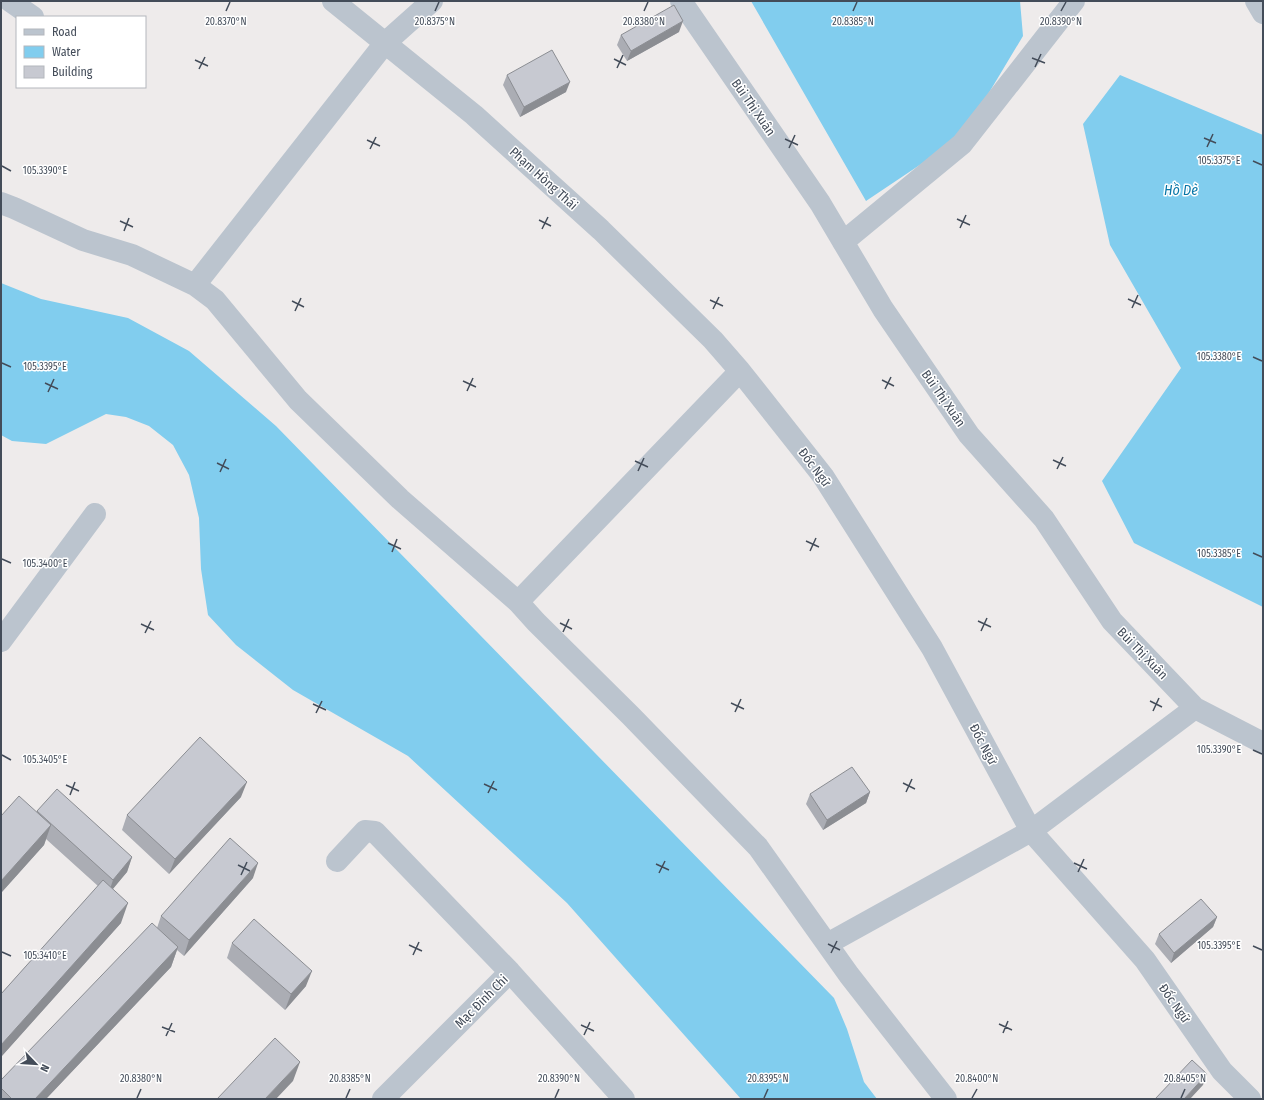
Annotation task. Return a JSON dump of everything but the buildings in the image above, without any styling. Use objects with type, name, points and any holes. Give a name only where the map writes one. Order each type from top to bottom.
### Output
[{"type":"street","points":[[10,1],[32,16]]},
{"type":"street","name":"Phạm Hồng Thái","points":[[333,1],[474,115],[601,230],[713,340],[740,371]]},
{"type":"street","points":[[195,285],[386,44],[432,1]]},
{"type":"street","name":"Bùi Thị Xuân","points":[[681,1],[820,203],[883,309],[969,435],[1044,519],[1112,621],[1195,708],[1263,743]]},
{"type":"street","points":[[843,242],[962,144],[1074,1]]},
{"type":"street","points":[[1256,1],[1263,13]]},
{"type":"street","points":[[1,203],[83,240],[132,255],[195,285],[214,300],[298,400],[400,499],[518,602],[758,846],[849,975],[946,1099]]},
{"type":"street","points":[[518,602],[740,371]]},
{"type":"street","name":"Đốc Ngữ","points":[[740,371],[823,476],[916,621],[1031,831],[1145,960],[1222,1071],[1250,1099]]},
{"type":"street","points":[[1,642],[95,514]]},
{"type":"street","points":[[827,944],[1031,831],[1195,708]]},
{"type":"street","points":[[337,862],[365,831],[375,832],[510,972]]},
{"type":"street","name":"Mạc Đĩnh Chi","points":[[383,1099],[510,972],[624,1099]]},
{"type":"water","points":[[751,1],[1020,1],[1023,36],[963,136],[866,201]]},
{"type":"water","name":"Hồ Dè","points":[[1120,75],[1263,135],[1263,607],[1134,543],[1102,481],[1181,368],[1110,245],[1083,124]]},
{"type":"water","points":[[1,283],[41,299],[128,318],[189,351],[276,426],[834,998],[847,1029],[864,1082],[877,1099],[741,1099],[567,903],[408,756],[293,690],[236,645],[208,615],[201,569],[199,518],[189,475],[173,445],[149,426],[126,417],[106,414],[46,444],[12,441],[1,435]]}]
